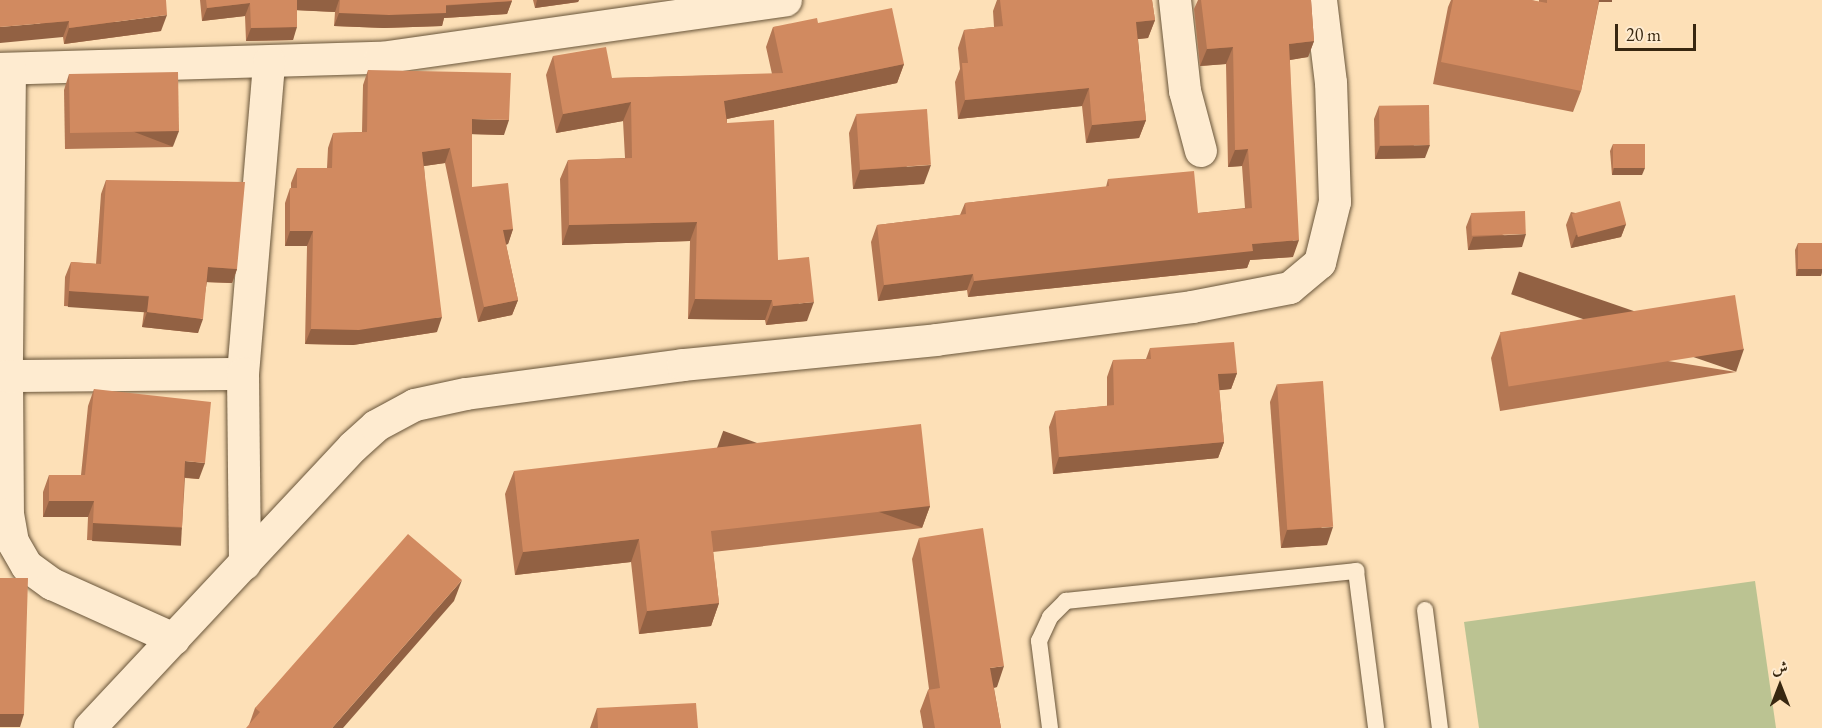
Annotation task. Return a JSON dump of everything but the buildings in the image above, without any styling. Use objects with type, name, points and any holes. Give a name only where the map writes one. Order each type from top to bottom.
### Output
[{"type":"street","points":[[174,639],[52,584],[27,566],[7,543],[5,69],[381,58],[626,13],[786,0]]},
{"type":"street","points":[[1175,0],[1185,91],[1200,151]]},
{"type":"street","points":[[90,728],[353,447],[376,426],[415,405],[466,394],[683,365],[936,340],[1192,307],[1290,288],[1320,263],[1335,202],[1331,83],[1321,0]]},
{"type":"street","points":[[245,564],[243,374],[269,62]]},
{"type":"street","points":[[7,376],[243,374]]},
{"type":"lane","points":[[1050,728],[1039,640],[1050,618],[1066,601],[1356,571],[1376,728]]},
{"type":"lane","points":[[1425,610],[1440,728]]},
{"type":"green space","points":[[1755,581],[1776,728],[1479,728],[1464,622]]}]
